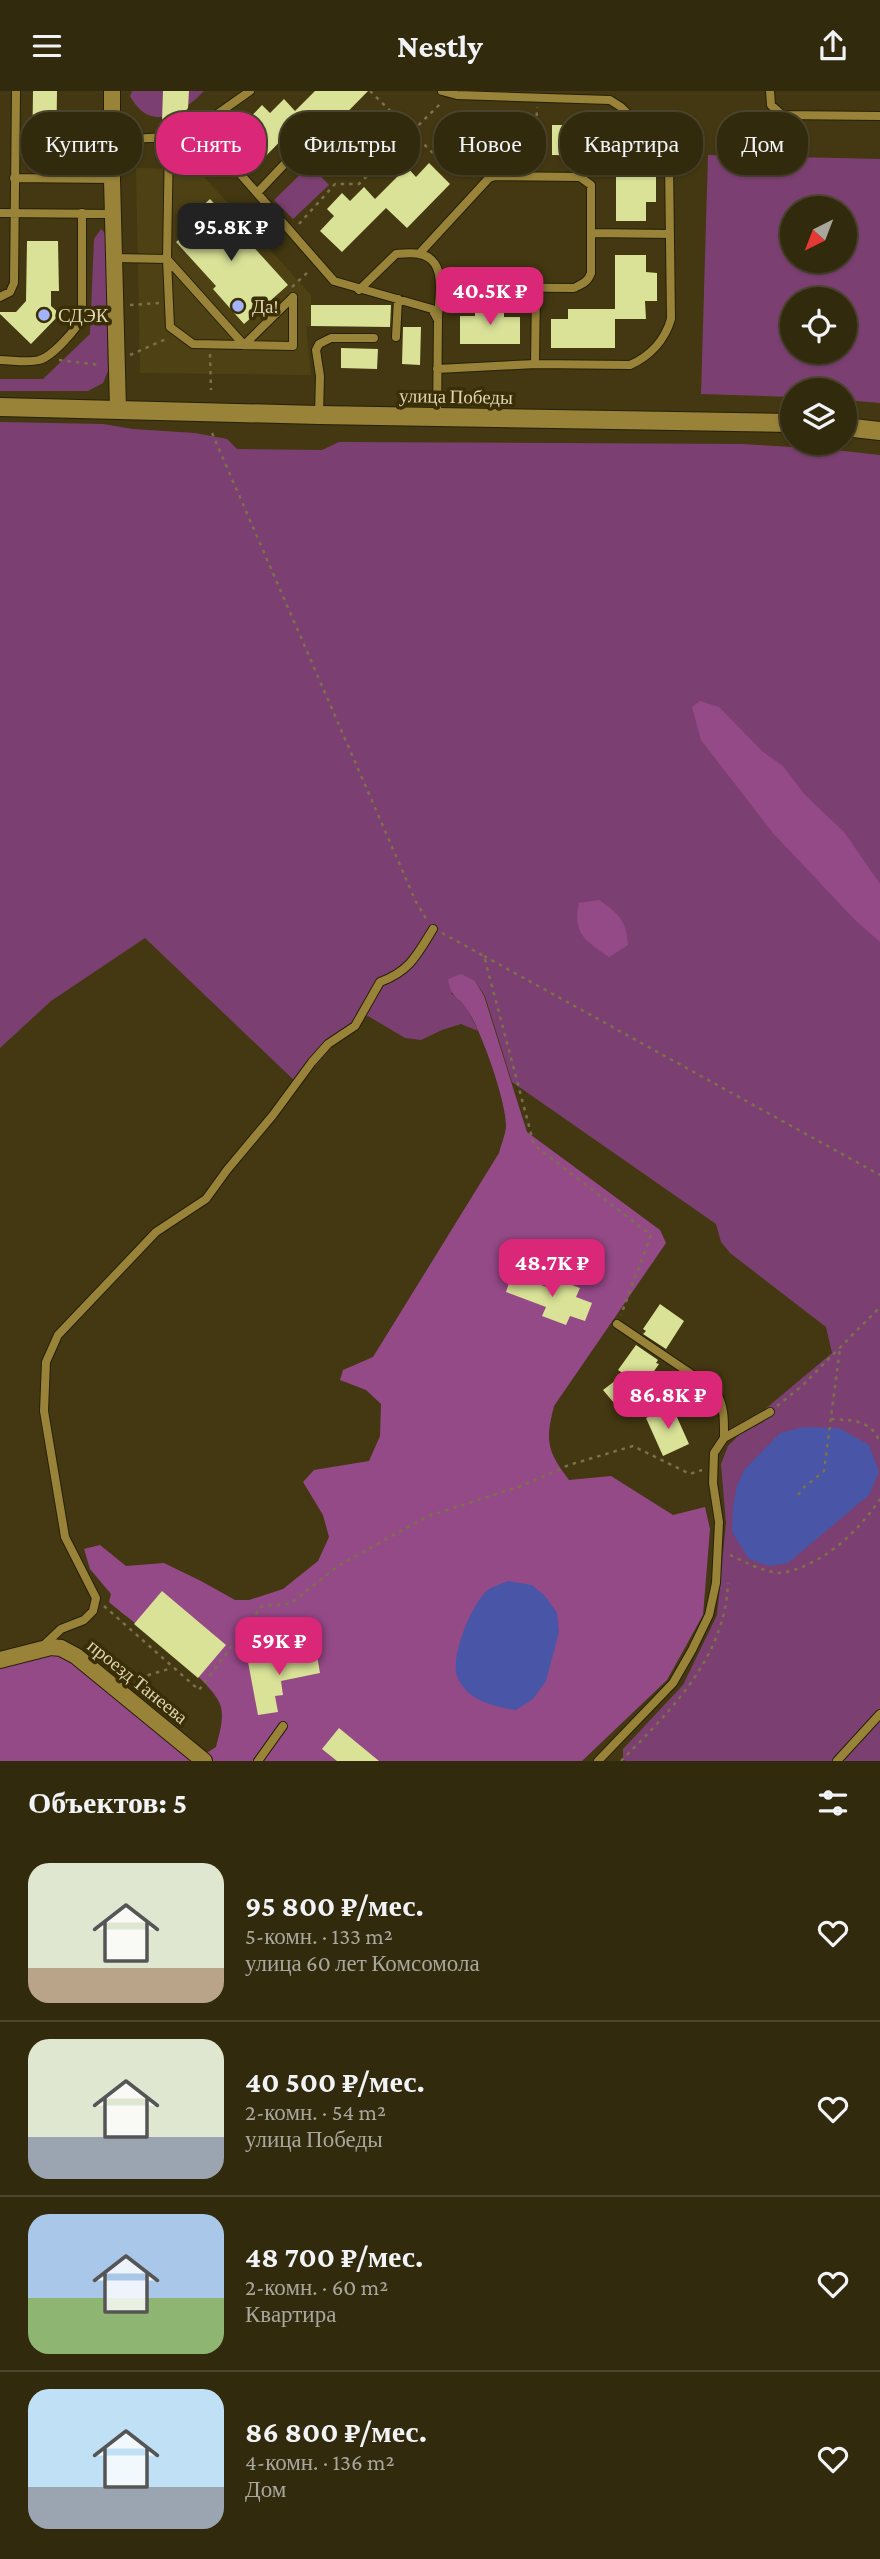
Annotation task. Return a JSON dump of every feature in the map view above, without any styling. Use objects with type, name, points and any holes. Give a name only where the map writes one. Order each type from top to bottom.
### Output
[{"type":"street","points":[[112,91],[112,112]]},
{"type":"street","points":[[112,175],[118,409]]},
{"type":"street","name":"улица Победы","points":[[0,407],[780,423]]},
{"type":"street","points":[[857,429],[880,432]]},
{"type":"street","name":"проезд Танеева","points":[[0,1660],[38,1650],[61,1648],[76,1656],[123,1693],[204,1761]]},
{"type":"lane","points":[[0,297],[9,292],[14,283],[16,91]]},
{"type":"lane","points":[[220,112],[250,91]]},
{"type":"lane","points":[[770,91],[771,105],[782,115],[880,116]]},
{"type":"lane","points":[[437,369],[535,364],[630,365],[648,354],[660,342],[671,319],[669,163],[665,150],[660,145],[621,107],[610,100],[445,93]]},
{"type":"lane","points":[[257,193],[280,169]]},
{"type":"lane","points":[[168,175],[167,259],[170,327],[193,344],[293,346],[293,297]]},
{"type":"lane","points":[[241,175],[334,281],[359,290],[427,306],[437,314],[438,320]]},
{"type":"lane","points":[[419,254],[484,183],[495,176],[580,177],[591,185],[589,279],[574,288],[440,287]]},
{"type":"lane","points":[[14,178],[112,179]]},
{"type":"lane","points":[[0,213],[114,214]]},
{"type":"lane","points":[[0,361],[38,361],[48,356],[79,325],[82,317],[82,213]]},
{"type":"lane","points":[[591,233],[670,234]]},
{"type":"lane","points":[[359,290],[396,254],[419,254],[432,259],[438,268],[440,287],[437,417]]},
{"type":"lane","points":[[115,258],[167,259],[244,345]]},
{"type":"lane","points":[[535,364],[536,287]]},
{"type":"lane","points":[[244,345],[293,297]]},
{"type":"lane","points":[[396,337],[398,299]]},
{"type":"lane","points":[[319,415],[320,376],[316,350],[319,344],[324,339],[331,338],[373,338]]},
{"type":"lane","points":[[38,1650],[61,1629],[84,1620],[93,1611],[96,1598],[65,1537],[44,1411],[46,1362],[58,1335],[156,1232],[206,1199],[312,1062],[328,1044],[355,1026],[380,982],[395,976],[411,964],[433,929]]},
{"type":"lane","points":[[598,1761],[673,1683],[709,1615],[716,1583],[719,1522],[713,1483],[714,1454],[723,1438],[724,1412],[722,1401],[715,1391],[617,1324]]},
{"type":"lane","points":[[723,1438],[770,1412]]},
{"type":"lane","points":[[837,1761],[880,1714]]},
{"type":"lane","points":[[258,1761],[283,1726]]},
{"type":"path","points":[[370,91],[391,112]]},
{"type":"path","points":[[420,122],[445,93]]},
{"type":"path","points":[[534,177],[538,97]]},
{"type":"path","points":[[420,140],[455,173],[495,176]]},
{"type":"path","points":[[292,232],[335,184],[359,184],[368,175]]},
{"type":"path","points":[[293,297],[292,287],[317,264]]},
{"type":"path","points":[[130,305],[169,303]]},
{"type":"path","points":[[127,356],[178,333]]},
{"type":"path","points":[[209,344],[211,390]]},
{"type":"path","points":[[48,356],[65,361],[108,366]]},
{"type":"path","points":[[212,433],[416,902],[433,929],[880,1175]]},
{"type":"path","points":[[484,956],[534,1145],[651,1235],[617,1324]]},
{"type":"path","points":[[770,1412],[802,1386],[880,1307]]},
{"type":"path","points":[[798,1495],[824,1471],[840,1348]]},
{"type":"path","points":[[831,1419],[860,1421],[877,1434],[880,1443]]},
{"type":"path","points":[[96,1598],[199,1690],[262,1606],[290,1604],[338,1566],[426,1517],[521,1486],[569,1465],[633,1446],[646,1450],[690,1474],[705,1470],[714,1454]]},
{"type":"path","points":[[730,1555],[761,1569],[783,1573],[817,1561],[853,1533],[867,1519],[880,1499]]},
{"type":"path","points":[[123,1693],[145,1676],[172,1668]]},
{"type":"shaded area","points":[[132,91],[204,91],[178,112],[156,112],[156,117],[138,107],[130,96]]},
{"type":"shaded area","points":[[708,155],[717,155],[717,175],[808,175],[808,157],[880,159],[880,403],[857,401],[857,378],[780,378],[780,397],[701,394]]},
{"type":"shaded area","points":[[142,168],[156,168],[156,175],[202,175],[311,295],[311,326],[306,326],[311,375],[140,373],[136,175],[142,175]]},
{"type":"shaded area","points":[[300,175],[320,175],[329,185],[293,219],[274,200]]},
{"type":"shaded area","points":[[101,229],[106,234],[108,371],[103,383],[88,391],[0,391],[0,379],[43,379],[90,334],[94,239]]},
{"type":"shaded area","points":[[0,422],[103,424],[195,433],[227,439],[237,449],[322,450],[339,442],[741,444],[780,446],[780,455],[857,455],[857,452],[880,455],[880,1761],[623,1759],[623,1749],[683,1685],[717,1615],[726,1523],[721,1464],[728,1446],[764,1410],[832,1353],[826,1327],[730,1253],[721,1242],[716,1224],[512,1082],[485,996],[475,981],[451,993],[467,1008],[478,1031],[461,1024],[421,1040],[405,1038],[368,1016],[355,1020],[299,1085],[145,938],[51,1001],[0,1048]]},
{"type":"shaded area","points":[[700,701],[719,707],[763,752],[783,766],[805,795],[844,832],[880,884],[880,942],[855,920],[773,833],[701,740],[692,707]]},
{"type":"shaded area","points":[[599,900],[620,918],[627,936],[628,945],[609,957],[588,941],[579,929],[579,903]]},
{"type":"shaded area","points":[[461,974],[475,981],[484,996],[527,1132],[660,1230],[666,1243],[554,1406],[549,1438],[552,1453],[569,1480],[611,1476],[673,1515],[705,1507],[710,1529],[703,1615],[667,1680],[582,1761],[0,1761],[0,1667],[37,1656],[62,1654],[200,1757],[216,1747],[222,1715],[214,1694],[170,1651],[109,1602],[111,1594],[90,1569],[84,1549],[100,1545],[126,1566],[164,1563],[235,1600],[249,1600],[283,1589],[318,1561],[329,1537],[323,1515],[303,1482],[314,1470],[369,1461],[380,1436],[381,1404],[366,1390],[340,1380],[343,1370],[373,1357],[499,1153],[505,1134],[502,1101],[486,1049],[473,1019],[453,994],[448,979]]},
{"type":"water","points":[[803,1427],[839,1428],[869,1445],[879,1472],[869,1495],[788,1563],[769,1566],[749,1559],[732,1532],[737,1486],[744,1470],[780,1433]]},
{"type":"water","points":[[508,1581],[532,1585],[545,1596],[557,1613],[559,1632],[546,1681],[533,1699],[516,1710],[499,1707],[474,1697],[461,1684],[456,1667],[464,1630],[475,1606],[488,1590]]},
{"type":"building","points":[[33,91],[57,91],[57,112],[33,112]]},
{"type":"building","points":[[163,91],[189,91],[188,108],[185,112],[162,112]]},
{"type":"building","points":[[315,91],[368,91],[347,112],[280,112],[280,142],[266,156],[266,112],[255,112],[262,105],[270,113],[284,99],[295,111]]},
{"type":"building","points":[[552,125],[560,125],[560,155],[552,155]]},
{"type":"building","points":[[429,163],[434,168],[434,175],[441,175],[450,184],[407,228],[386,208],[342,252],[320,231],[334,216],[327,209],[342,193],[350,201],[364,187],[375,199],[399,175],[416,177]]},
{"type":"building","points":[[616,175],[656,175],[656,202],[646,202],[646,221],[616,221]]},
{"type":"building","points":[[210,199],[288,285],[244,324],[213,289],[216,286],[176,242],[202,219],[196,212]]},
{"type":"building","points":[[27,241],[58,241],[59,291],[51,291],[51,306],[60,314],[31,344],[0,314],[16,312],[26,301]]},
{"type":"building","points":[[615,255],[646,255],[646,272],[657,273],[657,301],[645,301],[646,319],[615,319]]},
{"type":"building","points":[[311,305],[391,305],[390,327],[311,326]]},
{"type":"building","points":[[475,306],[504,306],[504,317],[520,317],[520,344],[460,344],[460,316],[475,316]]},
{"type":"building","points":[[568,309],[615,309],[615,348],[551,348],[551,319],[568,319]]},
{"type":"building","points":[[403,327],[421,327],[420,365],[402,364]]},
{"type":"building","points":[[341,348],[378,349],[377,369],[341,368]]},
{"type":"building","points":[[512,1274],[552,1289],[556,1279],[580,1288],[576,1297],[592,1303],[585,1321],[570,1316],[566,1325],[542,1316],[546,1307],[506,1292]]},
{"type":"building","points":[[660,1304],[684,1321],[666,1349],[643,1334],[646,1331],[643,1329]]},
{"type":"building","points":[[636,1345],[658,1360],[656,1363],[659,1364],[643,1387],[638,1384],[614,1403],[603,1390],[624,1374],[618,1370]]},
{"type":"building","points":[[672,1406],[689,1444],[663,1456],[646,1418]]},
{"type":"building","points":[[162,1591],[226,1645],[198,1678],[134,1624]]},
{"type":"building","points":[[316,1650],[320,1673],[281,1681],[283,1695],[275,1696],[278,1712],[258,1715],[248,1662]]},
{"type":"building","points":[[339,1728],[379,1761],[337,1761],[322,1749]]},
{"type":"place","name":"Да!","points":[[238,306]]},
{"type":"place","name":"СДЭК","points":[[44,315]]}]
